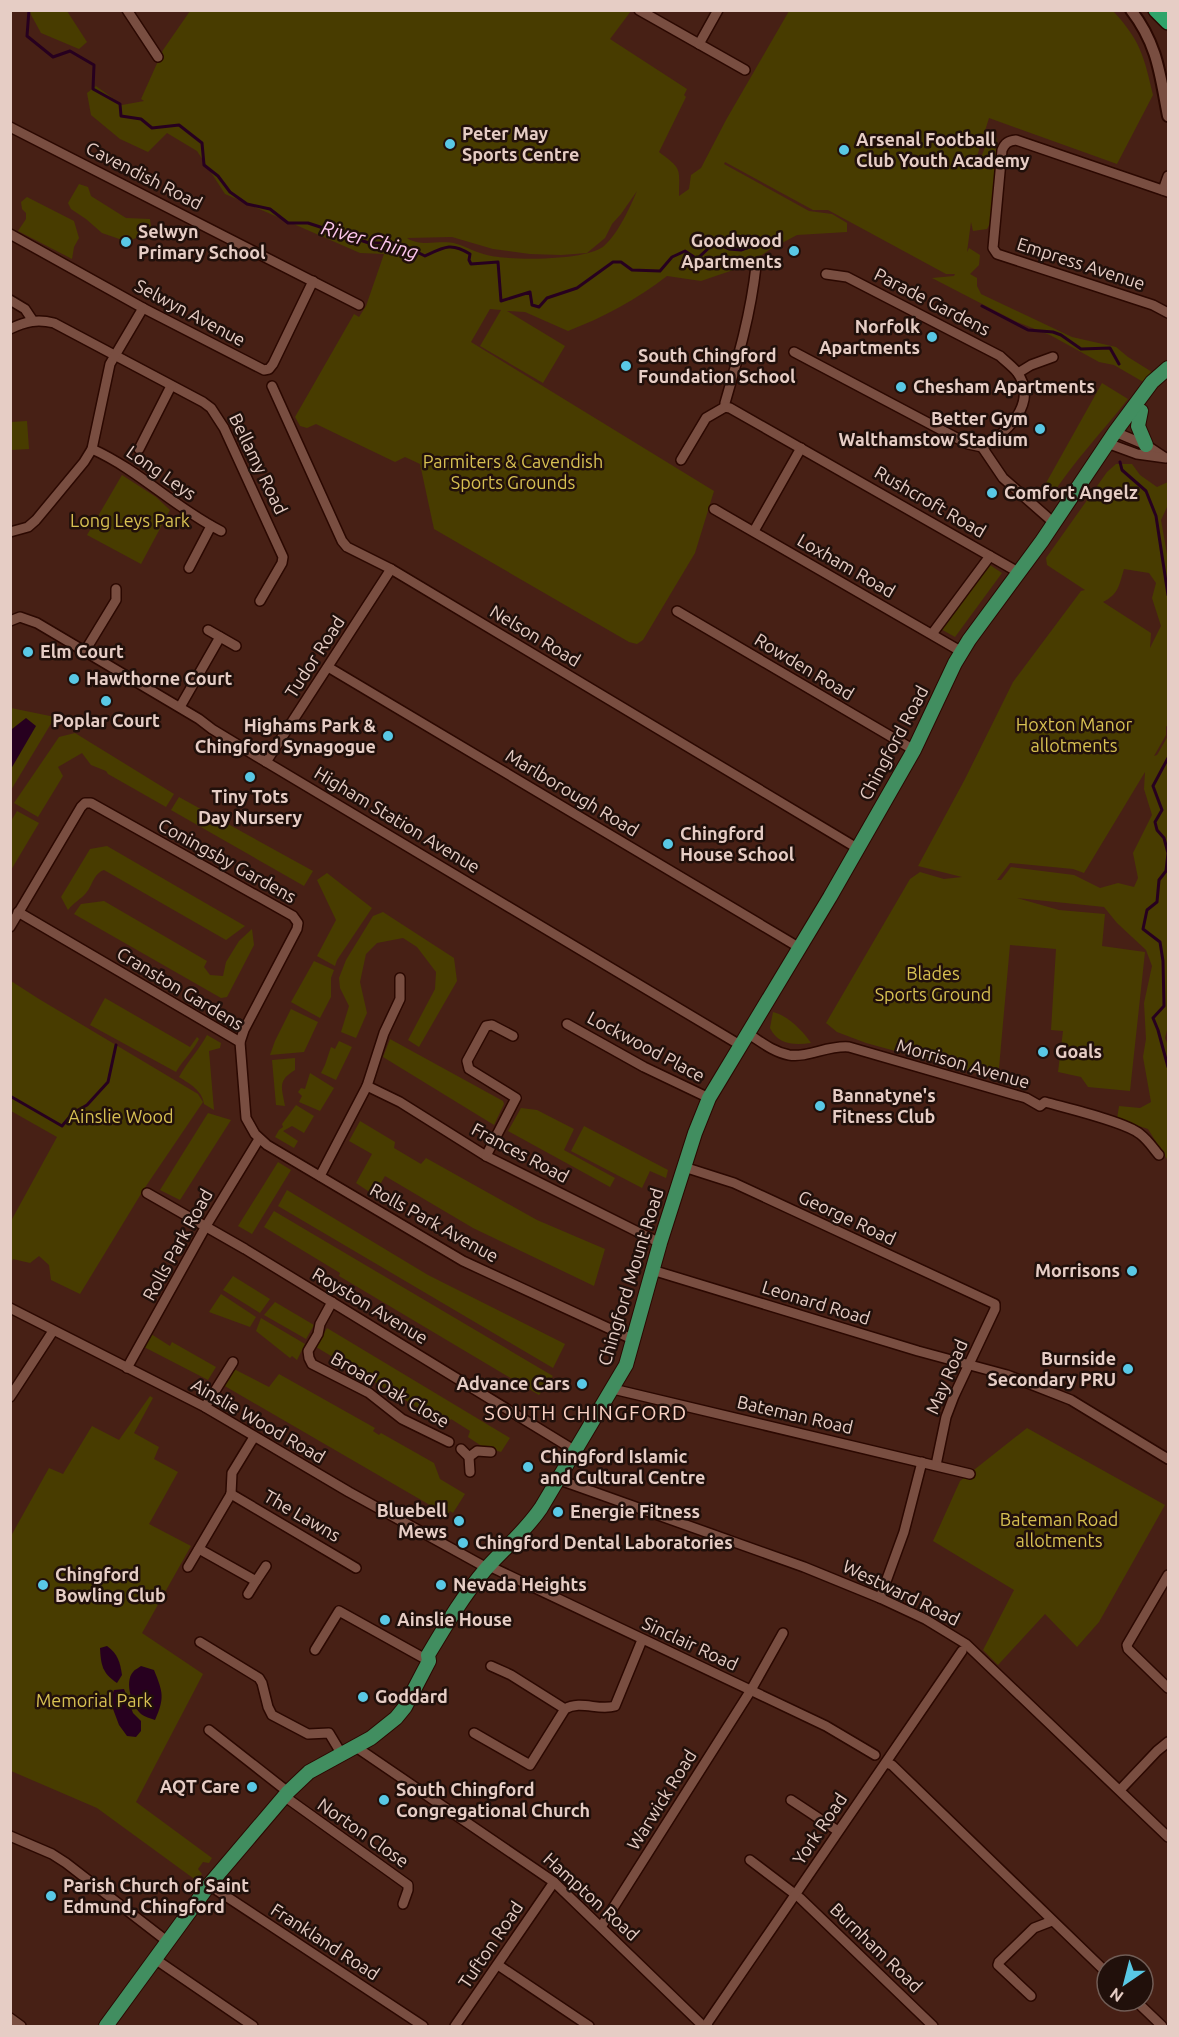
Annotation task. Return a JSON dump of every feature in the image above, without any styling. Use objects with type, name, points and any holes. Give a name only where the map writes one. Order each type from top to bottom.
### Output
[{"type":"highway","points":[[1156,10],[1168,22]]},
{"type":"main road","name":"Chingford Road","points":[[1114,439],[1159,388],[1168,369]]},
{"type":"main road","name":"Chingford Road","points":[[744,1039],[800,948],[914,750],[962,652],[1093,467],[1102,460],[1152,382],[1168,369]]},
{"type":"main road","points":[[1141,411],[1138,426],[1146,444]]},
{"type":"main road","name":"Chingford Mount Road","points":[[106,2026],[209,1885],[286,1794],[309,1772],[356,1747],[386,1728],[396,1718],[408,1701],[429,1661],[428,1655],[456,1609],[488,1567],[525,1530],[541,1508],[626,1365],[684,1167],[709,1098],[744,1039]]},
{"type":"street","points":[[127,10],[158,57]]},
{"type":"street","points":[[699,44],[718,10]]},
{"type":"street","points":[[1131,10],[1145,31],[1158,59],[1168,116]]},
{"type":"street","points":[[638,13],[745,70]]},
{"type":"street","name":"Cavendish Road","points":[[10,127],[359,304]]},
{"type":"street","name":"Empress Avenue","points":[[1166,191],[1016,140],[1005,143],[1002,150],[994,251],[1153,305],[1168,313]]},
{"type":"street","points":[[1166,191],[1168,176]]},
{"type":"street","name":"Selwyn Avenue","points":[[10,234],[143,308],[264,370],[269,369],[273,364],[313,281]]},
{"type":"street","points":[[681,460],[706,418],[728,408],[725,403],[753,292],[756,266]]},
{"type":"street","name":"Parade Gardens","points":[[826,274],[847,277],[857,282],[1000,356],[1018,373]]},
{"type":"street","points":[[10,300],[25,309],[33,321],[10,329]]},
{"type":"street","points":[[10,532],[28,527],[36,520],[92,449],[106,377],[114,355],[143,308]]},
{"type":"street","name":"Bellamy Road","points":[[33,321],[42,320],[54,323],[203,402],[218,417],[281,551],[282,562],[260,602]]},
{"type":"street","points":[[794,352],[968,444],[982,447],[1008,484],[1054,523]]},
{"type":"street","points":[[982,447],[1011,427],[1021,408],[1024,397],[1023,384],[1018,373],[1031,365],[1053,357]]},
{"type":"street","points":[[139,449],[171,386]]},
{"type":"street","name":"Nelson Road","points":[[272,386],[344,544],[391,569],[857,848]]},
{"type":"street","name":"Rushcroft Road","points":[[728,408],[1018,572]]},
{"type":"street","points":[[1114,439],[1146,444],[1167,459]]},
{"type":"street","points":[[1114,439],[1137,453],[1167,459]]},
{"type":"street","points":[[754,531],[801,448]]},
{"type":"street","name":"Long Leys","points":[[92,449],[141,476],[183,509],[221,531]]},
{"type":"street","name":"Loxham Road","points":[[714,509],[962,652]]},
{"type":"street","points":[[189,568],[211,526]]},
{"type":"street","points":[[932,634],[990,556]]},
{"type":"street","name":"Tudor Road","points":[[266,762],[391,569]]},
{"type":"street","points":[[85,651],[116,600],[116,589]]},
{"type":"street","name":"Rowden Road","points":[[677,611],[914,750]]},
{"type":"street","name":"Higham Station Avenue","points":[[10,621],[20,617],[37,623],[180,707],[266,762],[744,1039]]},
{"type":"street","points":[[208,630],[236,646]]},
{"type":"street","points":[[180,707],[220,638]]},
{"type":"street","name":"Marlborough Road","points":[[328,667],[800,948]]},
{"type":"street","name":"Coningsby Gardens","points":[[18,912],[81,807],[85,803],[91,803],[296,919],[297,928],[240,1042]]},
{"type":"street","points":[[10,927],[18,912]]},
{"type":"street","name":"Cranston Gardens","points":[[18,912],[240,1042],[246,1118],[259,1139]]},
{"type":"street","points":[[320,1176],[367,1086],[384,1033],[400,999],[400,978]]},
{"type":"street","name":"Lockwood Place","points":[[567,1023],[644,1067],[709,1098]]},
{"type":"street","points":[[486,1156],[516,1098],[468,1069],[466,1061],[486,1026],[492,1025],[513,1036]]},
{"type":"street","name":"Morrison Avenue","points":[[744,1039],[789,1055],[831,1047],[849,1047],[1026,1098],[1040,1106],[1046,1102],[1134,1130],[1149,1142],[1159,1155]]},
{"type":"street","name":"Frances Road","points":[[367,1086],[400,1102],[486,1156],[660,1243]]},
{"type":"street","name":"Rolls Park Avenue","points":[[259,1139],[463,1261],[632,1339]]},
{"type":"street","name":"Rolls Park Road","points":[[127,1368],[206,1226],[259,1139]]},
{"type":"street","name":"George Road","points":[[684,1167],[734,1183],[995,1304]]},
{"type":"street","name":"Royston Avenue","points":[[147,1192],[574,1450]]},
{"type":"street","name":"Leonard Road","points":[[652,1270],[918,1351],[1007,1375],[1071,1401],[1168,1459]]},
{"type":"street","name":"Broad Oak Close","points":[[332,1302],[308,1351],[312,1364],[369,1393],[402,1419],[449,1442]]},
{"type":"street","name":"May Road","points":[[936,1465],[946,1417],[995,1309],[995,1304]]},
{"type":"street","name":"Ainslie Wood Road","points":[[10,1308],[205,1407],[254,1437],[488,1567]]},
{"type":"street","points":[[10,1397],[53,1331]]},
{"type":"street","points":[[205,1407],[233,1362]]},
{"type":"street","name":"Bateman Road","points":[[613,1389],[970,1474]]},
{"type":"street","points":[[188,1567],[231,1494],[232,1473],[254,1437]]},
{"type":"street","name":"Broad Oak Close","points":[[461,1449],[470,1457]]},
{"type":"street","points":[[470,1472],[470,1457],[477,1451],[491,1452]]},
{"type":"street","points":[[880,1598],[904,1532],[922,1462]]},
{"type":"street","name":"Westward Road","points":[[557,1479],[804,1567],[925,1619],[966,1644],[1168,1837]]},
{"type":"street","name":"The Lawns","points":[[231,1494],[356,1568]]},
{"type":"street","points":[[199,1549],[256,1581]]},
{"type":"street","points":[[248,1594],[266,1566]]},
{"type":"street","name":"Sinclair Road","points":[[488,1567],[826,1726],[875,1755]]},
{"type":"street","points":[[1168,1575],[1127,1645],[1128,1649],[1168,1688]]},
{"type":"street","points":[[315,1650],[339,1611],[429,1661]]},
{"type":"street","name":"Warwick Road","points":[[601,1927],[751,1690],[783,1634]]},
{"type":"street","points":[[474,1733],[530,1765],[565,1709],[574,1705],[615,1706],[642,1640]]},
{"type":"street","points":[[200,1642],[259,1678],[272,1714],[308,1734],[329,1733],[341,1754]]},
{"type":"street","name":"York Road","points":[[707,2026],[962,1651]]},
{"type":"street","points":[[491,1666],[565,1709]]},
{"type":"street","points":[[209,1730],[286,1794]]},
{"type":"street","points":[[1120,1790],[1168,1742]]},
{"type":"street","name":"Hampton Road","points":[[356,1747],[555,1882],[701,2026]]},
{"type":"street","points":[[886,1763],[892,1766],[1095,1962]]},
{"type":"street","name":"Norton Close","points":[[286,1794],[408,1885],[403,1904]]},
{"type":"street","points":[[791,1800],[838,1831]]},
{"type":"street","points":[[10,1836],[52,1854],[66,1863],[168,1942]]},
{"type":"street","name":"Burnham Road","points":[[750,1860],[795,1894],[933,2026]]},
{"type":"street","name":"Tufton Road","points":[[455,2026],[555,1882]]},
{"type":"street","name":"Frankland Road","points":[[209,1885],[423,2026]]},
{"type":"street","points":[[1031,1996],[998,1965],[1034,1928],[1052,1921]]},
{"type":"street","points":[[155,1959],[254,2026]]},
{"type":"street","points":[[498,1965],[589,2026]]},
{"type":"street","points":[[1148,2013],[1162,2026]]},
{"type":"street","points":[[10,2018],[21,2026]]},
{"type":"green space","points":[[29,11],[67,11],[87,42],[79,49],[41,33]]},
{"type":"green space","name":"Parmiters & Cavendish Sports Grounds","points":[[190,11],[631,11],[610,39],[687,89],[684,95],[686,97],[659,152],[678,170],[679,196],[689,189],[691,175],[701,168],[789,11],[1113,11],[1140,49],[1153,95],[1117,164],[989,118],[975,163],[981,158],[989,136],[997,138],[998,157],[990,223],[987,229],[973,231],[971,222],[967,252],[969,248],[980,255],[979,265],[970,274],[977,278],[977,286],[981,294],[1072,337],[1116,347],[1152,372],[1145,383],[1114,365],[1099,362],[1050,335],[1015,321],[932,278],[955,274],[946,274],[828,210],[813,210],[725,162],[724,164],[809,211],[832,214],[847,223],[847,232],[797,235],[769,250],[748,265],[701,281],[667,276],[644,293],[619,307],[568,331],[525,312],[507,311],[565,346],[543,383],[480,346],[501,310],[490,309],[471,342],[714,491],[695,553],[643,640],[637,644],[629,642],[434,529],[420,464],[405,457],[395,462],[316,424],[307,428],[300,426],[295,417],[354,314],[359,317],[366,306],[384,254],[360,253],[225,194],[197,151],[167,133],[148,152],[120,139],[91,115],[87,93],[96,86],[122,105],[144,101],[141,99],[163,50]],"holes":[[[637,191],[623,220],[609,241],[595,251],[581,255],[529,259],[498,257],[457,244],[425,243],[407,238],[452,237],[493,249],[530,254],[587,253],[605,238],[612,224]]]},
{"type":"green space","points":[[79,184],[88,187],[91,196],[126,218],[150,219],[149,231],[128,242],[102,233],[71,209],[68,203]]},
{"type":"green space","points":[[27,197],[74,221],[79,238],[74,247],[72,259],[18,231],[26,219],[21,202]]},
{"type":"green space","points":[[1102,383],[1128,399],[1078,459],[1051,497],[1041,492]]},
{"type":"green space","points":[[27,421],[29,449],[11,450],[11,422]]},
{"type":"green space","points":[[1116,464],[1132,464],[1140,475],[1157,487],[1168,482],[1168,505],[1161,520],[1168,560],[1168,727],[1166,726],[1166,735],[1154,756],[1157,755],[1168,736],[1168,1026],[1165,1038],[1168,1045],[1168,1161],[1148,1129],[1117,1119],[1119,1106],[1140,1108],[1151,1102],[1143,1057],[1146,1039],[1144,1003],[1152,966],[1146,950],[1117,923],[1104,907],[1017,898],[1059,910],[1105,914],[1102,946],[1145,952],[1130,1091],[1088,1087],[1081,1077],[1058,1072],[1063,1031],[1051,1030],[1056,949],[1010,945],[998,1079],[866,1043],[837,1032],[826,1023],[910,879],[920,872],[944,879],[962,877],[918,866],[965,779],[1013,682],[1081,591],[1085,590],[1047,565],[1046,558],[1107,472]],"holes":[[[1124,569],[1149,573],[1156,583],[1152,598],[1161,626],[1150,648],[1151,633],[1103,602],[1115,592]],[[1145,772],[1144,789],[1152,815],[1133,853],[1138,878],[1134,887],[1118,883],[1100,888],[1074,875],[1011,867],[1001,880],[997,880],[1010,863],[1073,869],[1084,873]]]},
{"type":"green space","name":"Long Leys Park","points":[[122,475],[156,497],[170,510],[141,564],[87,535]]},
{"type":"green space","points":[[987,563],[1002,573],[955,637],[939,628]]},
{"type":"green space","points":[[11,708],[55,717],[11,790]]},
{"type":"green space","points":[[75,733],[174,794],[166,807],[106,771],[91,765],[82,753],[58,767],[63,776],[38,817],[14,803],[59,737]]},
{"type":"green space","points":[[179,797],[313,871],[304,886],[171,810]]},
{"type":"green space","points":[[17,811],[39,823],[11,870],[11,821]]},
{"type":"green space","points":[[107,846],[245,926],[226,940],[104,870],[98,874],[86,893],[68,910],[61,897],[90,849]]},
{"type":"green space","points":[[327,873],[372,908],[335,966],[317,956],[336,920],[317,880]]},
{"type":"green space","points":[[104,901],[207,961],[204,967],[210,975],[223,976],[226,962],[239,941],[252,929],[254,945],[227,997],[221,998],[74,914],[81,904]]},
{"type":"green space","points":[[383,912],[454,958],[457,981],[419,1047],[408,1040],[435,989],[436,972],[417,947],[403,938],[377,943],[366,954],[360,982],[367,1013],[356,1038],[341,1032],[349,1006],[340,988],[339,978],[346,960],[373,916]]},
{"type":"green space","points":[[314,961],[334,970],[331,978],[331,997],[320,1018],[291,1002]]},
{"type":"green space","name":"Ainslie Wood","points":[[11,981],[198,1094],[203,1102],[144,1189],[80,1294],[51,1280],[49,1265],[39,1256],[30,1263],[13,1259],[11,1263],[11,1221],[57,1137],[11,1111]]},
{"type":"green space","points":[[105,998],[190,1047],[197,1037],[199,1039],[176,1072],[90,1025]]},
{"type":"green space","points":[[291,1009],[318,1022],[304,1052],[270,1055],[275,1041]]},
{"type":"green space","points":[[773,1012],[784,1016],[794,1024],[811,1043],[793,1044],[777,1038],[770,1028]]},
{"type":"green space","points":[[207,1035],[221,1043],[220,1048],[209,1051],[214,1110],[204,1104],[195,1088],[179,1077]]},
{"type":"green space","points":[[390,1039],[503,1101],[504,1104],[494,1125],[383,1057]]},
{"type":"green space","points":[[339,1041],[352,1047],[336,1080],[321,1073],[331,1047],[335,1049]]},
{"type":"green space","points":[[295,1058],[295,1070],[285,1078],[282,1085],[285,1106],[276,1105],[272,1060]]},
{"type":"green space","points":[[310,1073],[334,1088],[320,1111],[299,1102],[302,1096],[298,1092],[301,1088],[305,1089]]},
{"type":"green space","points":[[296,1105],[314,1116],[304,1133],[292,1126],[283,1131],[298,1141],[294,1148],[275,1137]]},
{"type":"green space","points":[[521,1108],[537,1110],[574,1129],[564,1150],[615,1178],[610,1187],[508,1131]]},
{"type":"green space","points":[[208,1113],[231,1120],[180,1200],[160,1190]]},
{"type":"green space","points":[[360,1121],[395,1142],[394,1148],[421,1164],[426,1158],[537,1220],[605,1249],[594,1286],[473,1228],[385,1176],[374,1195],[356,1183],[372,1154],[349,1141]]},
{"type":"green space","points":[[584,1126],[668,1170],[666,1178],[650,1171],[642,1188],[571,1151]]},
{"type":"green space","points":[[278,1162],[291,1170],[252,1234],[238,1226]]},
{"type":"green space","points":[[287,1190],[428,1275],[565,1344],[553,1368],[278,1206]]},
{"type":"green space","points":[[274,1211],[553,1376],[539,1395],[339,1276],[340,1273],[264,1227]]},
{"type":"green space","points":[[233,1276],[270,1299],[260,1313],[223,1290]]},
{"type":"green space","points":[[221,1294],[256,1317],[250,1327],[209,1312]]},
{"type":"green space","points":[[275,1302],[314,1325],[306,1339],[264,1315]]},
{"type":"green space","points":[[261,1318],[305,1344],[297,1360],[292,1356],[290,1358],[256,1331]]},
{"type":"green space","points":[[327,1328],[510,1438],[501,1452],[483,1447],[468,1437],[470,1431],[451,1419],[447,1425],[316,1347]]},
{"type":"green space","points":[[151,1334],[170,1346],[172,1342],[216,1367],[208,1380],[144,1347]]},
{"type":"green space","points":[[234,1369],[269,1387],[279,1374],[375,1428],[373,1431],[379,1435],[381,1433],[434,1463],[440,1479],[465,1494],[453,1513],[450,1511],[447,1515],[223,1385]]},
{"type":"green space","name":"Memorial Park","points":[[150,1396],[153,1398],[134,1433],[159,1447],[154,1459],[178,1472],[149,1524],[191,1546],[142,1633],[203,1674],[136,1802],[212,1858],[209,1863],[203,1862],[198,1869],[202,1874],[197,1881],[97,1808],[11,1771],[11,1536],[49,1468],[63,1474],[92,1426],[119,1440]]},
{"type":"green space","name":"Bateman Road allotments","points":[[1027,1428],[1165,1505],[1099,1622],[1077,1647],[1045,1614],[998,1665],[983,1650],[1014,1590],[933,1541],[960,1481]]},
{"type":"shaded area","points":[[26,718],[36,726],[11,769],[12,729]]},
{"type":"shaded area","points":[[107,1646],[116,1655],[120,1666],[122,1675],[117,1683],[108,1676],[102,1664],[100,1648]]},
{"type":"shaded area","points":[[141,1666],[154,1670],[161,1690],[160,1706],[155,1720],[141,1714],[130,1694],[130,1676]]},
{"type":"shaded area","points":[[124,1689],[133,1713],[141,1721],[141,1731],[136,1737],[127,1736],[119,1725],[110,1701],[114,1690]]},
{"type":"waterway","name":"River Ching","points":[[29,10],[27,36],[53,57],[70,51],[94,65],[93,89],[120,104],[121,116],[141,119],[152,128],[179,125],[202,143],[204,165],[218,176],[230,192],[247,204],[270,209],[288,223],[308,223],[369,243],[393,243],[425,256],[443,248],[452,247],[470,254],[471,264],[498,262],[501,301],[530,292],[532,305],[539,307],[547,298],[577,288],[613,262],[621,262],[632,270],[660,271],[672,257],[685,251],[697,259],[713,244],[741,250],[780,236]]},
{"type":"waterway","name":"River Ching","points":[[982,306],[1028,330],[1061,335],[1081,349],[1110,348],[1119,364]]},
{"type":"waterway","name":"River Ching","points":[[1120,462],[1122,470],[1146,491],[1156,516],[1168,595]]},
{"type":"waterway","name":"River Ching","points":[[1168,758],[1153,786],[1162,810],[1155,822],[1157,830],[1164,838],[1168,853],[1166,871],[1159,880],[1157,902],[1147,910],[1143,929],[1160,942],[1163,961],[1164,1006],[1153,1018],[1168,1067]]},
{"type":"waterway","points":[[10,1096],[62,1126],[73,1113],[87,1105],[108,1082],[116,1045]]},
{"type":"place","name":"Peter May Sports Centre","points":[[450,144]]},
{"type":"place","name":"Arsenal Football Club Youth Academy","points":[[844,150]]},
{"type":"place","name":"Selwyn Primary School","points":[[126,242]]},
{"type":"place","name":"Goodwood Apartments","points":[[794,251]]},
{"type":"place","name":"Norfolk Apartments","points":[[932,337]]},
{"type":"place","name":"South Chingford Foundation School","points":[[626,366]]},
{"type":"place","name":"Chesham Apartments","points":[[901,387]]},
{"type":"place","name":"Better Gym Walthamstow Stadium","points":[[1040,429]]},
{"type":"place","name":"Comfort Angelz","points":[[992,493]]},
{"type":"place","name":"Elm Court","points":[[28,652]]},
{"type":"place","name":"Hawthorne Court","points":[[74,679]]},
{"type":"place","name":"Poplar Court","points":[[106,701]]},
{"type":"place","name":"Highams Park & Chingford Synagogue","points":[[388,736]]},
{"type":"place","name":"Tiny Tots Day Nursery","points":[[250,777]]},
{"type":"place","name":"Chingford House School","points":[[668,844]]},
{"type":"place","name":"Goals","points":[[1043,1052]]},
{"type":"place","name":"Bannatyne's Fitness Club","points":[[820,1106]]},
{"type":"place","name":"Morrisons","points":[[1132,1271]]},
{"type":"place","name":"Burnside Secondary PRU","points":[[1128,1369]]},
{"type":"place","name":"Advance Cars","points":[[582,1384]]},
{"type":"place","name":"Chingford Islamic and Cultural Centre","points":[[528,1467]]},
{"type":"place","name":"Energie Fitness","points":[[558,1512]]},
{"type":"place","name":"Bluebell Mews","points":[[459,1521]]},
{"type":"place","name":"Chingford Dental Laboratories","points":[[463,1543]]},
{"type":"place","name":"Chingford Bowling Club","points":[[43,1585]]},
{"type":"place","name":"Nevada Heights","points":[[441,1585]]},
{"type":"place","name":"Ainslie House","points":[[385,1620]]},
{"type":"place","name":"Goddard","points":[[363,1697]]},
{"type":"place","name":"AQT Care","points":[[252,1787]]},
{"type":"place","name":"South Chingford Congregational Church","points":[[384,1800]]},
{"type":"place","name":"Parish Church of Saint Edmund, Chingford","points":[[51,1896]]},
{"type":"district","name":"SOUTH CHINGFORD","points":[[586,1413]]},
{"type":"park label","name":"Hoxton Manor allotments","points":[[1074,735]]},
{"type":"park label","name":"Blades Sports Ground","points":[[933,984]]}]
